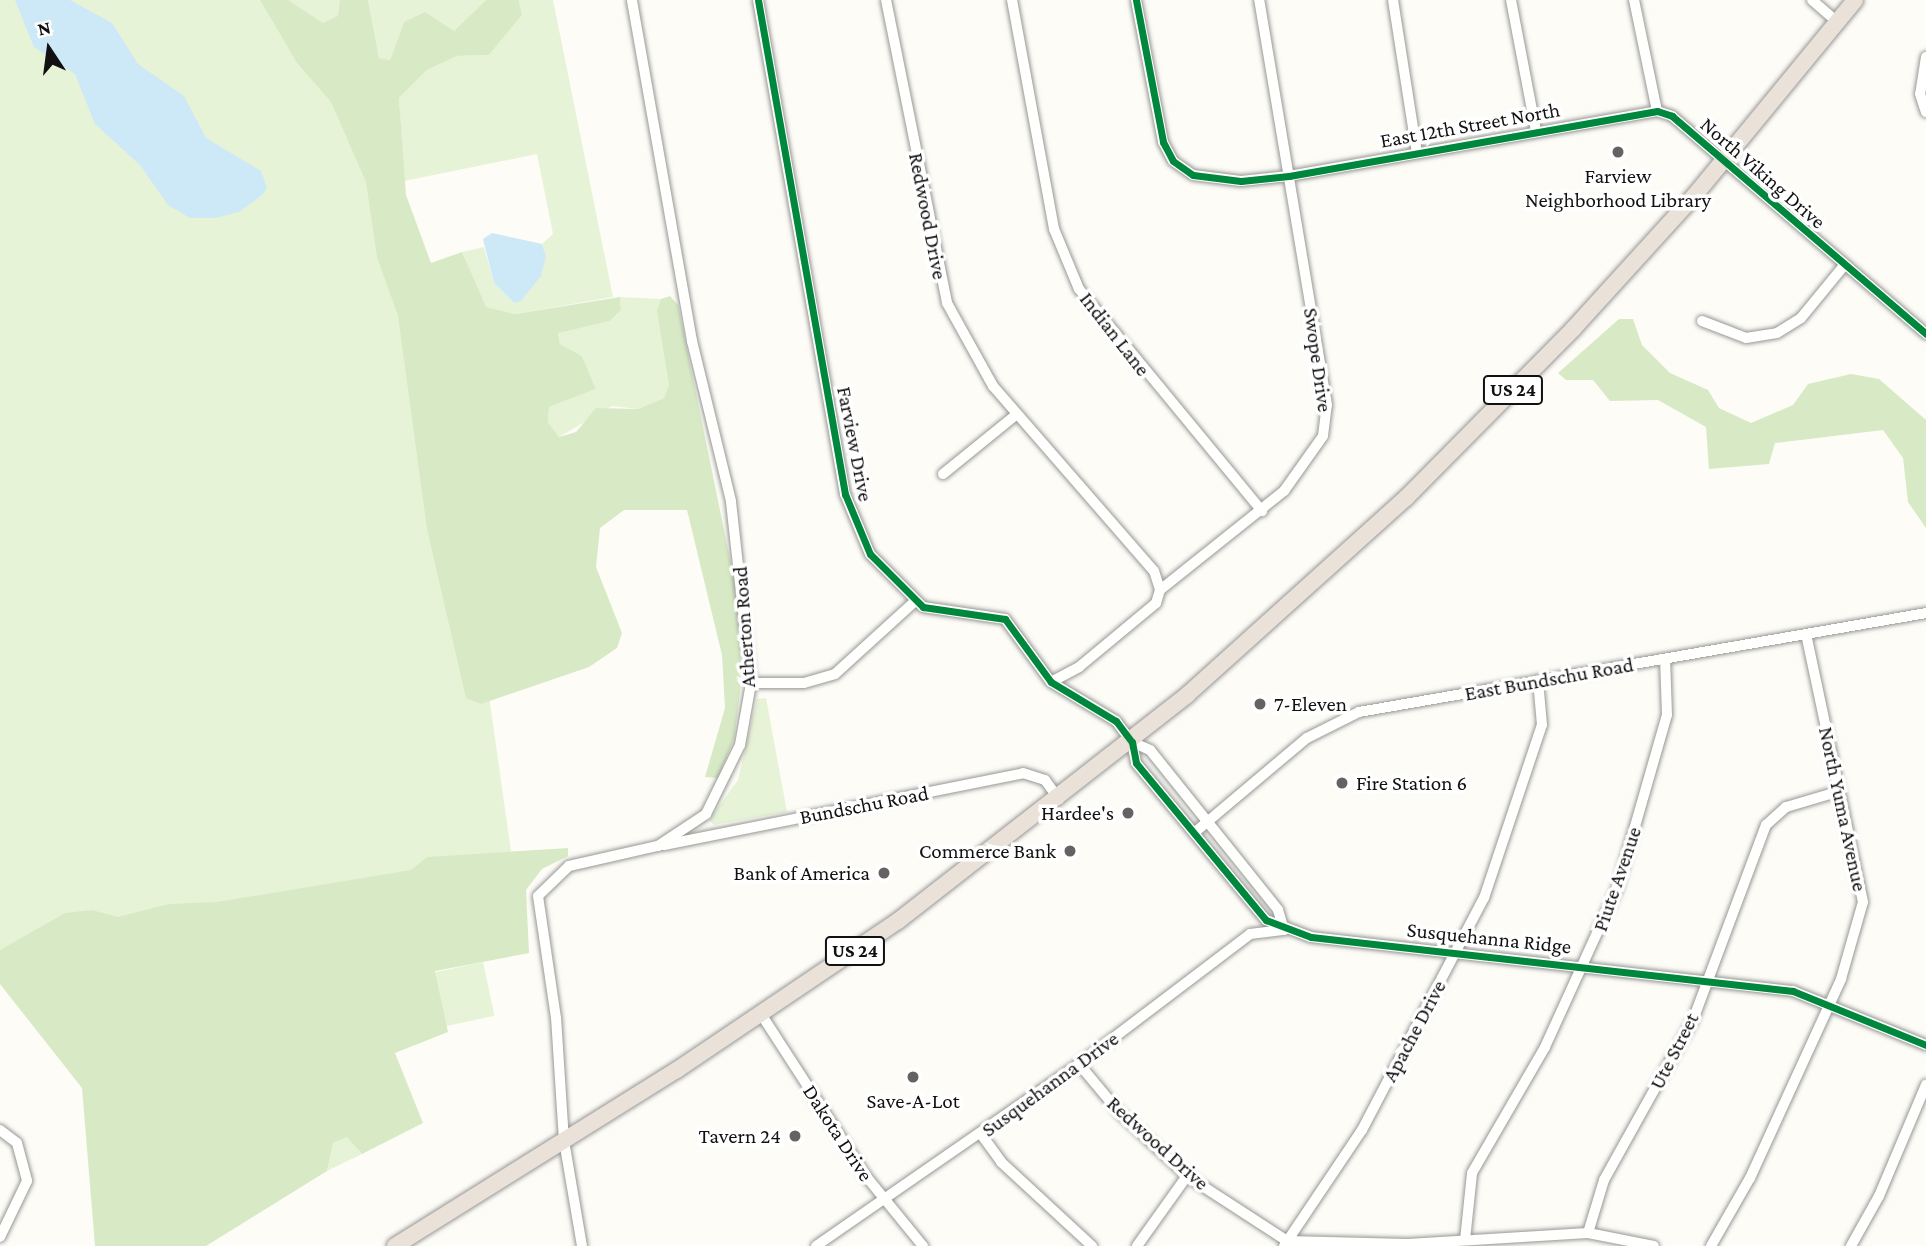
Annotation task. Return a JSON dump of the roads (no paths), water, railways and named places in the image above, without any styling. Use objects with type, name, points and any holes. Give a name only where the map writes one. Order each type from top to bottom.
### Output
[{"type":"highway","name":"US 24","points":[[395,1246],[761,1014],[1059,799],[1132,742],[1406,498],[1574,328],[1723,162],[1855,0]]},
{"type":"street","name":"Atherton Road","points":[[564,1141],[556,1018],[538,895],[569,866],[658,846],[715,802],[740,745],[751,683],[731,500],[692,341],[632,0]]},
{"type":"street","name":"Farview Drive","points":[[758,0],[845,494],[870,554],[914,602],[940,614],[1005,619],[1051,682],[1105,711],[1132,742]]},
{"type":"street","name":"Redwood Drive","points":[[886,0],[947,303],[993,387],[1154,571],[1160,590]]},
{"type":"street","name":"Indian Lane","points":[[1012,0],[1054,229],[1079,289],[1098,320],[1262,510]]},
{"type":"street","name":"East 12th Street North","points":[[1136,0],[1163,142],[1173,161],[1203,177],[1289,176],[1657,111]]},
{"type":"street","name":"Swope Drive","points":[[1051,682],[1156,603],[1160,590],[1262,510],[1306,466],[1328,417],[1259,0]]},
{"type":"street","points":[[1393,0],[1418,153]]},
{"type":"street","points":[[1511,0],[1536,131]]},
{"type":"street","points":[[1633,0],[1657,111]]},
{"type":"street","points":[[1812,0],[1837,22]]},
{"type":"street","points":[[1926,57],[1920,94],[1926,112]]},
{"type":"street","name":"North Viking Drive","points":[[1657,111],[1723,162],[1842,268],[1926,334]]},
{"type":"street","points":[[1702,320],[1746,338],[1777,332],[1801,318],[1842,268]]},
{"type":"street","points":[[943,474],[1017,414]]},
{"type":"street","points":[[751,683],[804,683],[835,674],[914,602]]},
{"type":"street","name":"East Bundschu Road","points":[[1194,833],[1307,738],[1340,719],[1538,680],[1926,613]]},
{"type":"street","name":"North Yuma Avenue","points":[[1711,1246],[1750,1178],[1851,955],[1863,902],[1806,635]]},
{"type":"street","name":"Piute Avenue","points":[[1465,1240],[1464,1205],[1472,1173],[1545,1047],[1617,889],[1667,715],[1665,659]]},
{"type":"street","name":"Apache Drive","points":[[1285,1243],[1362,1130],[1456,953],[1521,802],[1542,725],[1538,680]]},
{"type":"street","points":[[1132,742],[1150,750],[1278,910],[1284,930]]},
{"type":"street","points":[[1132,742],[1136,763],[1266,920],[1284,930]]},
{"type":"street","name":"Bundschu Road","points":[[658,846],[1023,773],[1045,780],[1059,799]]},
{"type":"street","points":[[1167,800],[1181,789]]},
{"type":"street","name":"Ute Street","points":[[1588,1233],[1604,1180],[1673,1058],[1708,980],[1766,825],[1786,807],[1840,791]]},
{"type":"street","name":"Susquehanna Ridge","points":[[1284,930],[1456,953],[1708,980],[1828,1002],[1926,1045]]},
{"type":"street","name":"Susquehanna Drive","points":[[816,1246],[884,1202],[1079,1064],[1251,934],[1284,930]]},
{"type":"street","name":"Dakota Drive","points":[[761,1014],[884,1202],[923,1246]]},
{"type":"street","name":"Redwood Drive","points":[[1079,1064],[1120,1113],[1187,1176],[1285,1243]]},
{"type":"street","points":[[1850,1246],[1879,1196],[1926,1085]]},
{"type":"street","points":[[0,1130],[17,1143],[27,1181],[0,1237]]},
{"type":"street","points":[[981,1134],[1001,1162],[1092,1246]]},
{"type":"street","points":[[564,1141],[582,1246]]},
{"type":"street","points":[[1137,1246],[1187,1176]]},
{"type":"street","points":[[1285,1243],[1465,1240],[1588,1233],[1654,1246]]},
{"type":"water","points":[[15,0],[70,0],[112,23],[138,64],[184,96],[206,138],[261,171],[267,188],[262,195],[239,212],[215,218],[190,218],[168,205],[140,165],[95,124],[75,74],[34,47]]},
{"type":"water","points":[[492,233],[542,244],[546,256],[541,276],[521,301],[514,303],[494,283],[483,239]]},
{"type":"place","name":"Farview Neighborhood Library","points":[[1618,152]]},
{"type":"place","name":"7-Eleven","points":[[1260,704]]},
{"type":"place","name":"Fire Station 6","points":[[1342,783]]},
{"type":"place","name":"Hardee's","points":[[1128,813]]},
{"type":"place","name":"Commerce Bank","points":[[1070,851]]},
{"type":"place","name":"Bank of America","points":[[884,873]]},
{"type":"place","name":"Save-A-Lot","points":[[913,1077]]},
{"type":"place","name":"Tavern 24","points":[[795,1136]]}]
